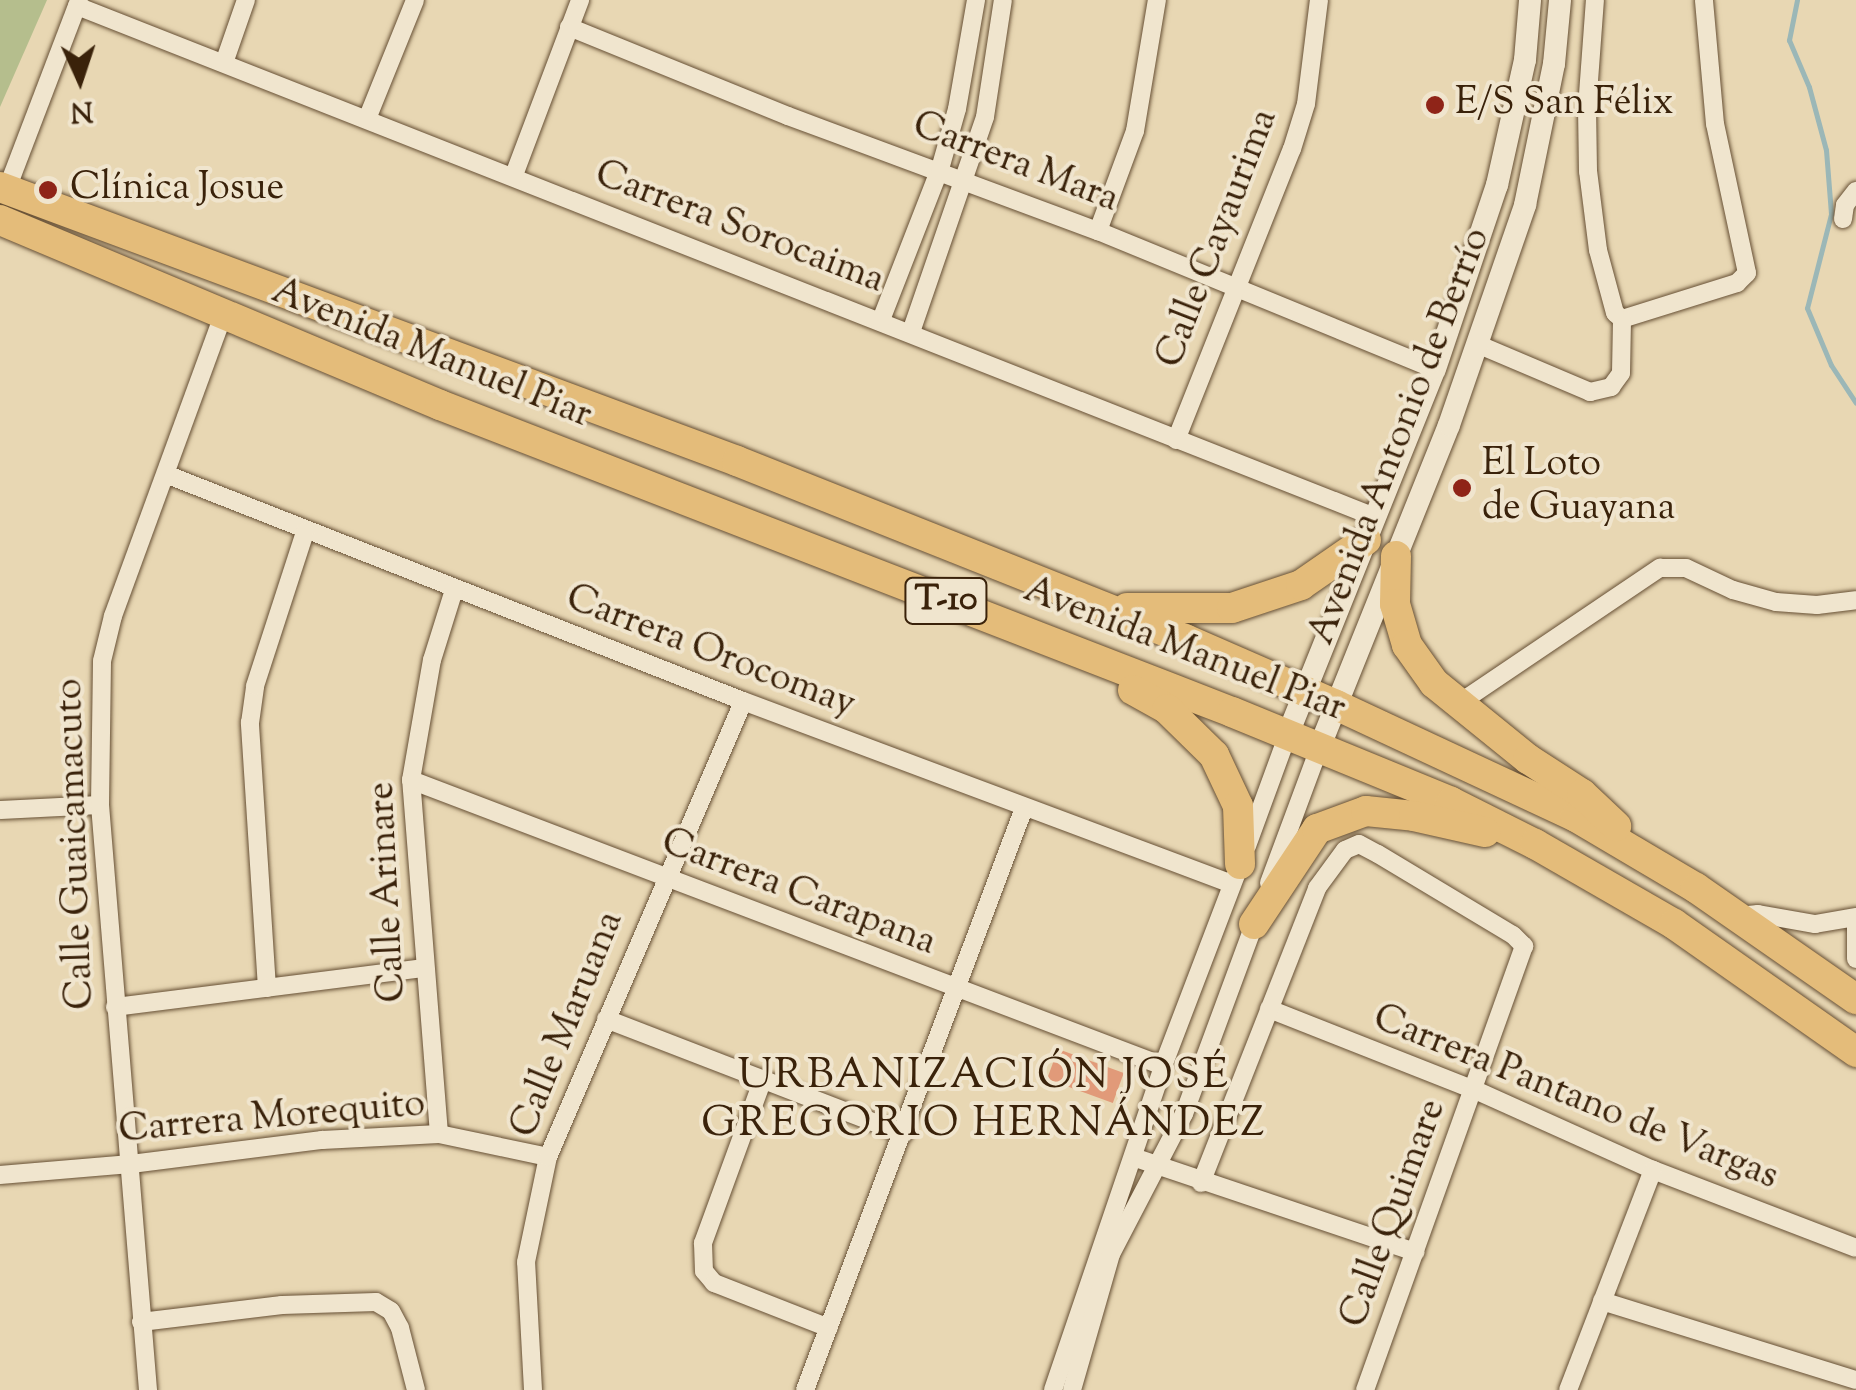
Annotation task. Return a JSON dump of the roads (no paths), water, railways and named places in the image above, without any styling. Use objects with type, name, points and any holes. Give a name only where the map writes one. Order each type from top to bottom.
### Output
[{"type":"highway","name":"Avenida Manuel Piar","points":[[3,188],[737,460],[1104,606],[1336,705],[1483,770],[1631,850],[1738,916],[1856,999]]},
{"type":"highway","name":"Avenida Manuel Piar","points":[[0,220],[440,405],[1320,746],[1535,844],[1674,924],[1856,1052]]},
{"type":"highway","points":[[1104,606],[1232,608],[1300,585],[1371,528]]},
{"type":"highway","points":[[1396,556],[1395,604],[1406,645],[1434,683],[1528,759],[1582,794],[1620,830],[1631,850]]},
{"type":"highway","points":[[1058,644],[1166,708],[1214,754],[1238,806],[1236,874]]},
{"type":"highway","points":[[1254,924],[1316,829],[1366,812],[1414,816],[1535,844]]},
{"type":"street","points":[[224,63],[246,0]]},
{"type":"street","points":[[367,118],[415,0]]},
{"type":"street","points":[[514,175],[580,0]]},
{"type":"street","points":[[881,320],[940,169],[957,109],[976,0]]},
{"type":"street","points":[[911,332],[966,182],[985,117],[1003,0]]},
{"type":"street","points":[[1098,231],[1135,130],[1157,0]]},
{"type":"street","name":"Calle Cayaurima","points":[[1176,440],[1306,104],[1318,0]]},
{"type":"street","name":"Avenida Antonio de Berrío","points":[[1053,1390],[1163,1066],[1288,734],[1435,370],[1496,184],[1525,60],[1530,0]]},
{"type":"street","name":"Avenida Antonio de Berrío","points":[[1072,1390],[1111,1254],[1184,1114],[1320,746],[1477,344],[1526,205],[1554,64],[1560,0]]},
{"type":"street","points":[[1595,0],[1587,108],[1588,170],[1598,250],[1615,313],[1622,319]]},
{"type":"street","points":[[1622,319],[1738,283],[1747,273],[1716,124],[1704,0]]},
{"type":"street","points":[[3,188],[78,3]]},
{"type":"street","name":"Carrera Sorocaima","points":[[78,3],[911,332],[1176,440],[1371,528]]},
{"type":"street","name":"Carrera Mara","points":[[569,26],[788,116],[940,169],[1237,286],[1435,370]]},
{"type":"street","points":[[1843,219],[1845,204],[1856,192]]},
{"type":"street","name":"Calle Guaicamacuto","points":[[148,1390],[100,805],[102,660],[113,616],[224,316]]},
{"type":"street","points":[[1477,344],[1598,392],[1611,387],[1622,373],[1618,333],[1622,319]]},
{"type":"street","name":"Carrera Orocomay","points":[[168,474],[305,532],[1024,808],[1236,874]]},
{"type":"street","points":[[267,988],[250,723],[255,686],[305,532]]},
{"type":"street","points":[[1458,704],[1660,568],[1686,568],[1733,590],[1776,602],[1817,605],[1856,600]]},
{"type":"street","name":"Calle Arinare","points":[[438,1134],[411,780],[432,660],[454,590]]},
{"type":"street","name":"Calle Maruana","points":[[533,1390],[526,1262],[548,1157],[742,701]]},
{"type":"street","name":"Carrera Carapana","points":[[411,780],[1163,1066]]},
{"type":"street","points":[[0,810],[100,805]]},
{"type":"street","points":[[806,1390],[1024,808]]},
{"type":"street","name":"Calle Quimare","points":[[1269,1009],[1317,888],[1345,850],[1360,844],[1513,935],[1524,946],[1364,1390]]},
{"type":"street","name":"T-10","points":[[1738,916],[1758,914],[1814,924],[1856,919]]},
{"type":"street","points":[[1856,919],[1856,959]]},
{"type":"street","points":[[115,1007],[424,968]]},
{"type":"street","points":[[1202,1183],[1269,1009]]},
{"type":"street","name":"Carrera Pantano de Vargas","points":[[1269,1009],[1475,1090],[1653,1170],[1856,1248]]},
{"type":"street","points":[[606,1019],[904,1134]]},
{"type":"street","points":[[763,1080],[703,1243],[704,1271],[714,1283],[830,1328]]},
{"type":"street","name":"Carrera Morequito","points":[[0,1175],[131,1164],[322,1140],[438,1134],[548,1157]]},
{"type":"street","points":[[1133,1158],[1415,1252]]},
{"type":"street","points":[[1568,1390],[1653,1170]]},
{"type":"street","points":[[142,1322],[355,1300],[376,1302],[391,1311],[416,1390]]},
{"type":"street","points":[[1602,1302],[1856,1380]]},
{"type":"waterway","points":[[1797,0],[1789,40],[1809,87],[1826,150],[1831,214],[1807,308],[1831,365],[1856,403]]},
{"type":"place","name":"E/S San Félix","points":[[1435,105]]},
{"type":"place","name":"Clínica Josue","points":[[48,190]]},
{"type":"place","name":"El Loto de Guayana","points":[[1462,488]]},
{"type":"district","name":"URBANIZACIÓN JOSÉ GREGORIO HERNÁNDEZ","points":[[984,1101]]}]
